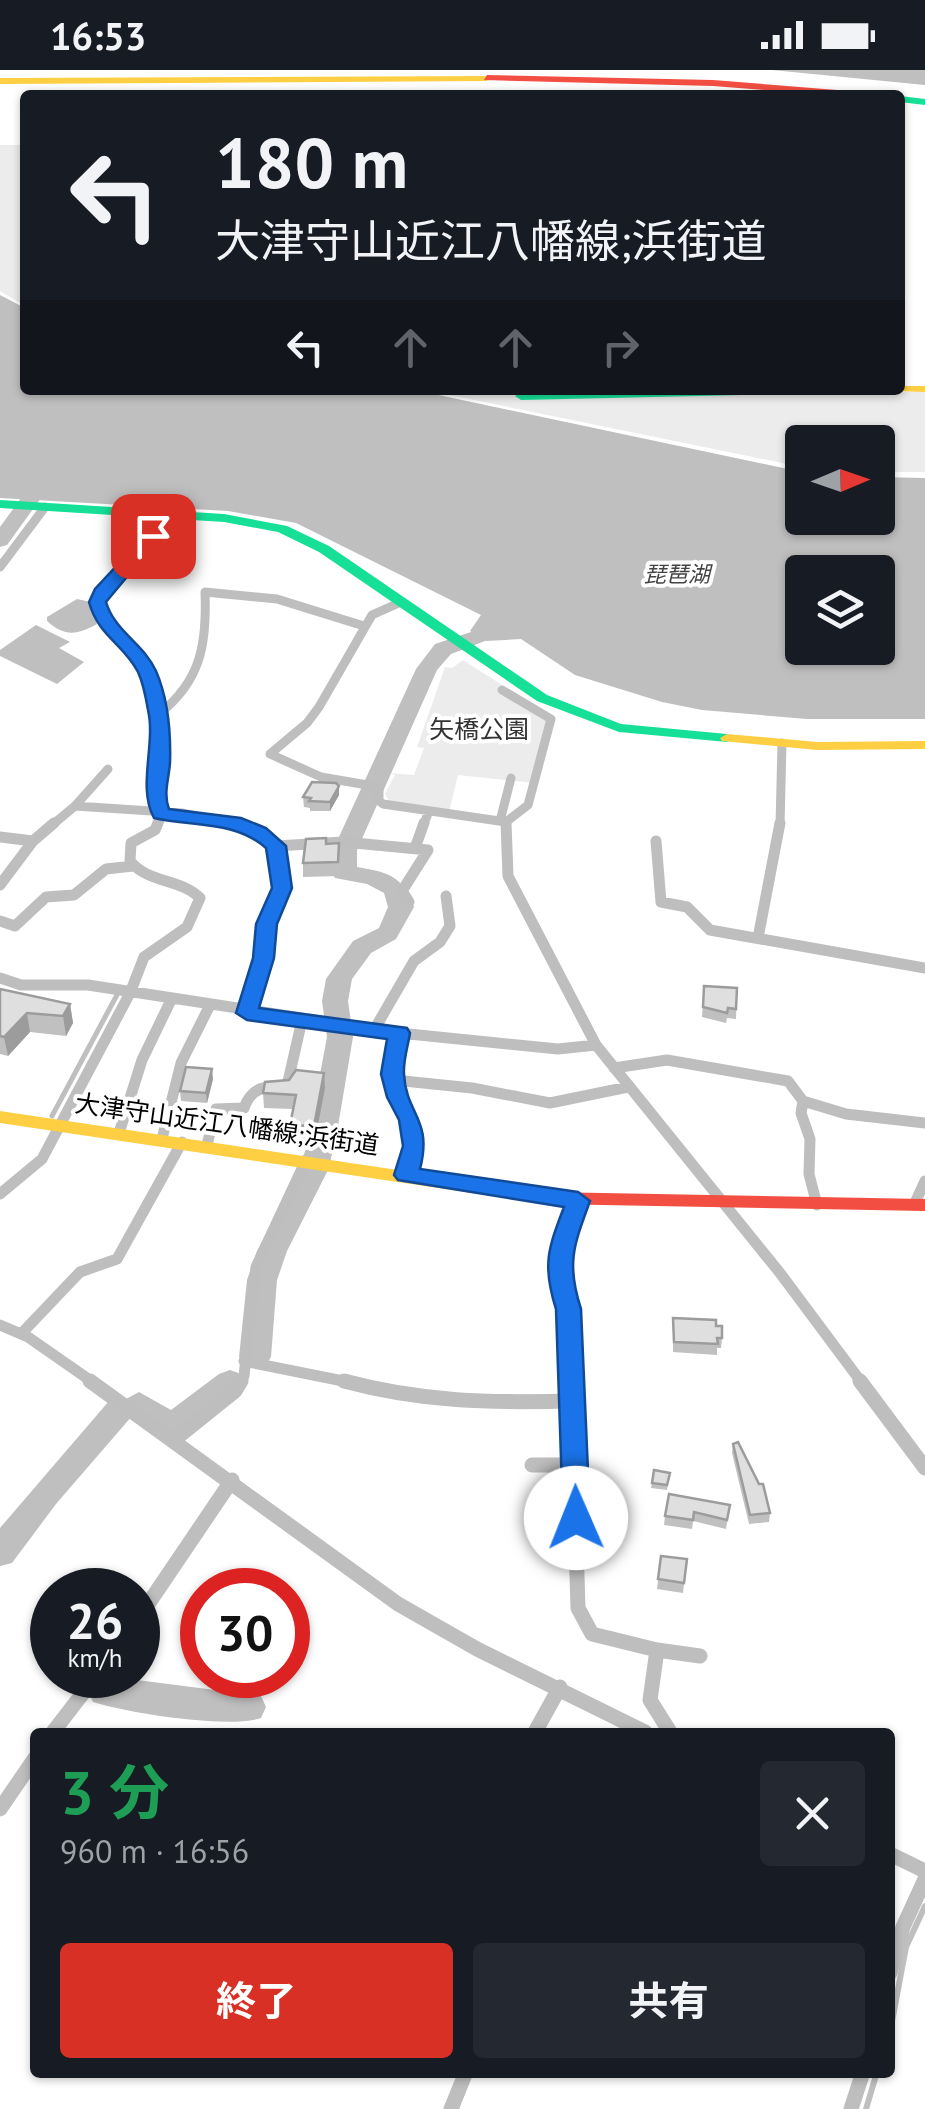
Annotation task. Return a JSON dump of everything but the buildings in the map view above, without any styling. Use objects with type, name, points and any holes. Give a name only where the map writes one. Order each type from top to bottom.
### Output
[{"type":"main road","points":[[0,81],[564,77],[798,90]]},
{"type":"main road","points":[[521,396],[572,395]]},
{"type":"main road","points":[[3,506],[224,518],[282,529],[324,549],[542,698],[586,718],[656,734],[862,748],[925,745]]},
{"type":"main road","name":"大津守山近江八幡線;浜街道","points":[[0,1116],[578,1201],[919,1205]]},
{"type":"street","points":[[0,567],[42,507]]},
{"type":"street","points":[[0,1194],[42,1159],[130,993],[144,957],[187,926],[200,898],[191,888],[145,876],[133,866],[128,848],[155,830],[160,814],[156,800],[159,714],[146,669],[103,622],[98,602],[101,593],[162,524]]},
{"type":"street","points":[[159,714],[180,696],[204,659],[205,592],[277,600],[364,626]]},
{"type":"street","points":[[401,602],[372,614],[320,707],[308,723],[270,754],[321,777],[374,786],[383,804],[503,822],[528,804],[551,720],[502,690]]},
{"type":"street","points":[[758,938],[777,828],[782,743]]},
{"type":"street","points":[[0,885],[33,841],[75,806],[108,769]]},
{"type":"street","points":[[512,778],[503,822],[508,876],[596,1044],[920,1451],[925,1468]]},
{"type":"street","points":[[75,806],[234,822],[259,832],[276,846],[282,888],[266,924],[263,958],[247,1013]]},
{"type":"street","points":[[416,848],[430,811]]},
{"type":"street","points":[[0,837],[33,841]]},
{"type":"street","points":[[656,841],[661,902],[687,906],[717,933],[925,968]]},
{"type":"street","points":[[276,846],[347,842],[428,850],[402,891],[409,902]]},
{"type":"street","points":[[0,922],[14,926],[46,897],[71,898],[86,891],[106,868],[133,866]]},
{"type":"street","points":[[374,1030],[414,960],[440,942],[450,926],[446,896]]},
{"type":"street","points":[[0,978],[21,985],[88,985],[247,1013],[399,1033],[558,1049],[596,1044]]},
{"type":"street","points":[[119,1133],[142,1060],[172,1000]]},
{"type":"street","points":[[162,1139],[181,1063],[209,1007]]},
{"type":"street","points":[[208,1145],[216,1109],[244,1108],[256,1086],[287,1086],[302,1020]]},
{"type":"street","points":[[399,1033],[392,1066],[410,1120],[414,1146],[406,1175]]},
{"type":"street","points":[[614,1068],[656,1060],[676,1061],[788,1081],[803,1101],[846,1114],[925,1123]]},
{"type":"street","points":[[394,1080],[550,1102],[628,1086]]},
{"type":"street","points":[[803,1101],[801,1113],[810,1139],[809,1174],[817,1205]]},
{"type":"street","points":[[21,1334],[80,1272],[117,1259],[182,1142]]},
{"type":"street","points":[[174,1440],[235,1391],[244,1376],[256,1268],[314,1161]]},
{"type":"street","points":[[919,1205],[925,1181]]},
{"type":"street","points":[[578,1201],[560,1252],[560,1290],[569,1309],[580,1617],[592,1634],[700,1656]]},
{"type":"street","points":[[0,1325],[21,1334],[232,1480],[398,1604],[477,1649],[637,1728]]},
{"type":"street","points":[[244,1361],[320,1374],[374,1392],[400,1396],[474,1403],[571,1400]]},
{"type":"street","points":[[532,1465],[575,1465]]},
{"type":"street","points":[[160,1587],[232,1480]]},
{"type":"street","points":[[657,1650],[650,1700],[668,1728]]},
{"type":"street","points":[[536,1728],[560,1687]]},
{"type":"street","points":[[55,1728],[79,1698]]},
{"type":"street","points":[[0,1809],[30,1765]]},
{"type":"street","points":[[895,1856],[925,1871]]},
{"type":"street","points":[[895,1956],[903,1927],[925,1879]]},
{"type":"street","points":[[450,2109],[463,2078]]},
{"type":"street","points":[[851,2109],[861,2078]]},
{"type":"green space","points":[[0,145],[20,145],[20,303],[0,291]]},
{"type":"green space","points":[[925,391],[925,472],[895,472],[895,425],[785,425],[785,464],[449,395],[905,395]]},
{"type":"green space","name":"矢橋公園","points":[[463,660],[554,718],[534,783],[458,775],[449,812],[389,801],[385,794],[395,775],[389,773],[414,775],[424,748],[417,747],[445,667],[452,668]]},
{"type":"water","points":[[772,70],[925,70],[925,85]]},
{"type":"water","name":"琵琶湖","points":[[0,295],[20,305],[20,395],[439,395],[785,468],[785,535],[895,535],[895,477],[925,478],[925,719],[807,719],[702,710],[575,675],[521,639],[486,641],[470,631],[481,615],[296,523],[228,511],[0,498]]},
{"type":"water","points":[[77,599],[91,602],[97,624],[71,633],[47,621],[47,617]]},
{"type":"water","points":[[36,625],[70,642],[59,648],[84,662],[57,684],[0,656],[0,650]]},
{"type":"waterway","points":[[0,541],[52,469]]},
{"type":"waterway","points":[[255,1357],[262,1280],[272,1251],[313,1172],[321,1144],[340,1037],[335,1001],[339,979],[362,947],[388,933],[401,907],[395,889],[373,877],[344,873],[345,850],[427,669],[443,649],[477,636]]},
{"type":"waterway","points":[[52,1116],[118,993]]},
{"type":"waterway","points":[[139,1404],[169,1425],[174,1424],[230,1382]]},
{"type":"waterway","points":[[0,1553],[44,1495],[120,1409]]},
{"type":"waterway","points":[[150,1698],[248,1707]]},
{"type":"waterway","points":[[895,2005],[906,1947],[925,1906]]},
{"type":"waterway","points":[[866,2109],[875,2078]]},
{"type":"traffic: fast","points":[[905,100],[925,102]]},
{"type":"traffic: fast","points":[[521,396],[572,395]]},
{"type":"traffic: fast","points":[[0,504],[224,518],[282,529],[324,549],[542,698],[619,728],[727,738]]},
{"type":"traffic: slow","points":[[0,81],[487,78]]},
{"type":"traffic: slow","points":[[905,389],[925,389]]},
{"type":"traffic: slow","points":[[727,738],[817,746],[925,745]]},
{"type":"traffic: slow","points":[[0,1117],[479,1188]]},
{"type":"traffic: jam","points":[[487,78],[713,83],[800,90]]},
{"type":"traffic: jam","points":[[479,1188],[548,1198],[925,1205]]},
{"type":"route","points":[[153,536],[101,593],[98,602],[103,622],[146,669],[159,714],[156,800],[160,814],[234,822],[259,832],[276,846],[282,888],[266,924],[255,996],[247,1013],[399,1033],[392,1074],[410,1120],[414,1146],[406,1175],[578,1201],[560,1252],[559,1279],[569,1309],[576,1518]]}]
